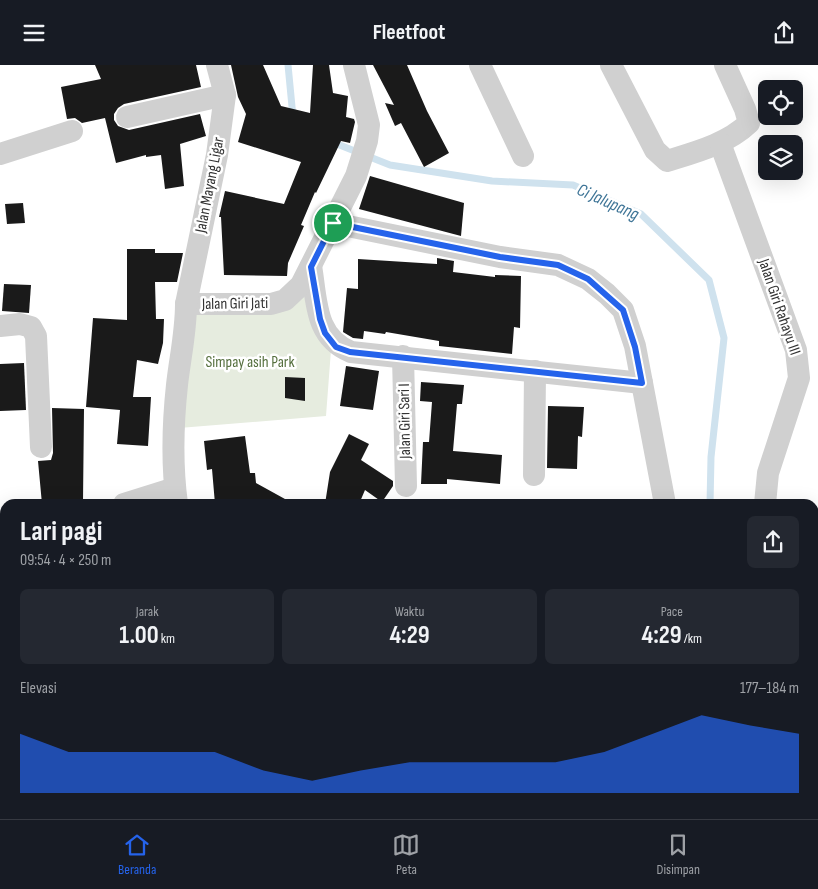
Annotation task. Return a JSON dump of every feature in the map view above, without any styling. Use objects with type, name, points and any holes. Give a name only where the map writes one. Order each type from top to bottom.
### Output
[{"type":"street","name":"Jalan Mayang Ligar","points":[[186,304],[217,155],[224,95],[217,65]]},
{"type":"street","name":"Jalan Giri Jati","points":[[176,496],[177,386],[186,329],[186,304],[271,304],[285,300],[295,293],[311,267],[356,176],[367,141],[369,125],[354,65]]},
{"type":"street","points":[[480,65],[523,156]]},
{"type":"street","points":[[611,65],[655,150],[667,161],[720,143],[738,134],[748,123],[745,109],[725,65]]},
{"type":"street","points":[[127,117],[224,95]]},
{"type":"street","points":[[0,154],[72,131]]},
{"type":"street","name":"Jalan Giri Rahayu III","points":[[720,143],[796,350],[799,378],[768,473],[765,499]]},
{"type":"street","points":[[333,223],[500,257],[558,265],[588,279],[623,310],[635,347],[664,499]]},
{"type":"street","points":[[311,267],[320,319],[325,333],[336,347],[350,352],[403,356],[642,383]]},
{"type":"street","points":[[0,326],[20,324],[31,327],[36,336],[41,447]]},
{"type":"street","name":"Jalan Giri Sari I","points":[[403,356],[406,486]]},
{"type":"street","points":[[534,475],[535,371]]},
{"type":"street","points":[[156,499],[176,496]]},
{"type":"green space","name":"Simpay asih Park","points":[[311,266],[331,350],[326,416],[179,428],[188,304],[271,301]]},
{"type":"building","points":[[95,65],[196,65],[201,87],[124,104],[114,114],[114,120],[118,126],[129,130],[200,114],[206,136],[180,144],[184,186],[165,189],[161,155],[146,157],[146,155],[116,163],[105,118],[82,123],[75,118],[67,119],[61,87],[101,79]]},
{"type":"building","points":[[231,65],[263,65],[281,106],[310,113],[313,65],[329,65],[333,93],[348,96],[346,117],[354,119],[355,122],[350,143],[341,141],[315,192],[301,225],[304,226],[288,263],[287,276],[224,275],[221,217],[219,217],[225,191],[284,204],[301,162],[238,142],[246,114],[238,97]]},
{"type":"building","points":[[373,65],[407,65],[427,111],[449,153],[424,167],[401,123],[395,126],[385,103],[394,105]]},
{"type":"building","points":[[370,176],[464,203],[461,236],[359,209]]},
{"type":"building","points":[[23,203],[25,223],[7,224],[5,204]]},
{"type":"building","points":[[127,249],[155,249],[155,253],[183,253],[177,282],[155,282],[156,319],[164,319],[163,343],[158,364],[137,360],[133,397],[151,397],[148,446],[117,444],[120,410],[86,407],[93,318],[127,320]]},
{"type":"building","points":[[437,258],[454,261],[453,272],[495,277],[495,275],[521,276],[520,328],[514,327],[512,354],[439,346],[439,341],[386,332],[385,334],[364,331],[363,339],[353,338],[343,332],[347,288],[358,289],[358,259],[437,264]]},
{"type":"building","points":[[4,284],[31,285],[29,313],[2,311]]},
{"type":"building","points":[[24,363],[26,410],[0,411],[0,364]]},
{"type":"building","points":[[346,366],[379,371],[373,410],[340,406]]},
{"type":"building","points":[[285,377],[305,378],[305,401],[285,398]]},
{"type":"building","points":[[421,382],[464,385],[462,404],[457,404],[453,451],[502,455],[500,484],[447,479],[447,484],[421,484],[423,442],[429,442],[432,402],[420,401]]},
{"type":"building","points":[[548,406],[584,407],[582,437],[578,436],[577,469],[547,468]]},
{"type":"building","points":[[52,408],[84,409],[83,499],[42,499],[38,461],[51,460],[53,453]]},
{"type":"building","points":[[349,434],[369,444],[361,460],[393,481],[393,486],[384,499],[378,499],[365,490],[361,499],[326,499],[330,472]]},
{"type":"building","points":[[245,436],[250,473],[255,473],[256,483],[285,499],[215,499],[212,469],[207,470],[204,441]]},
{"type":"waterway","name":"Ci Jalupang","points":[[288,65],[293,117]]},
{"type":"waterway","name":"Ci Jalupang","points":[[332,142],[390,165],[492,181],[573,185],[641,214],[709,280],[724,338],[711,457],[710,499]]},
{"type":"route","points":[[333,223],[500,257],[558,265],[588,279],[623,310],[635,347],[642,383],[403,356],[350,352],[336,347],[325,333],[320,319],[311,267],[333,223]]}]
